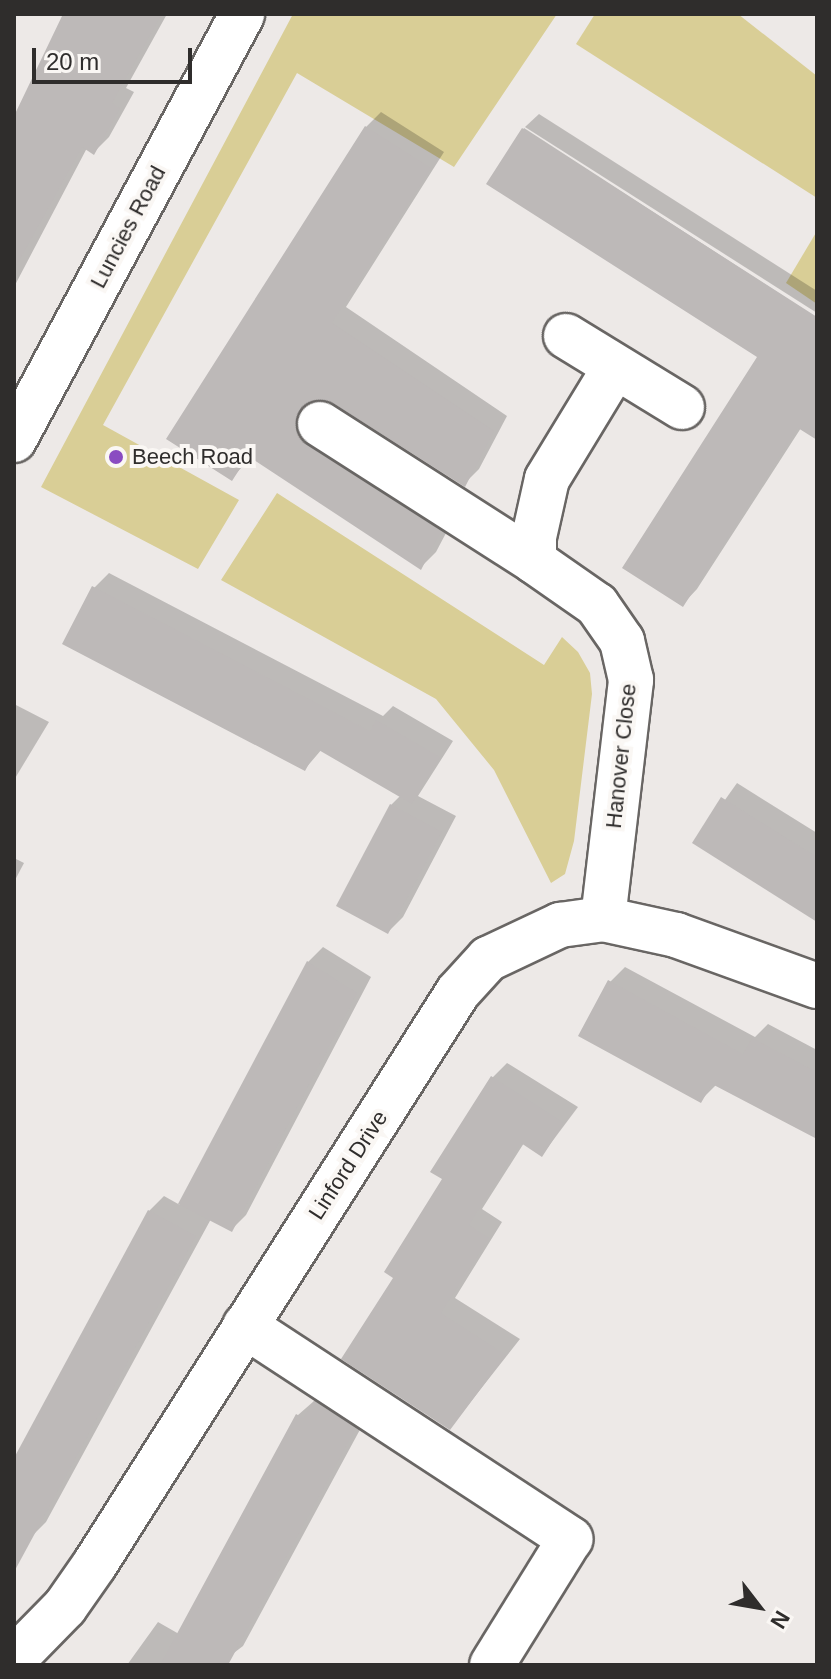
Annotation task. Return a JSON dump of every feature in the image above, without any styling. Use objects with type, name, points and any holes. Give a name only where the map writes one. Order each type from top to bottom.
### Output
[{"type":"street","name":"Luncies Road","points":[[15,436],[242,14]]},
{"type":"street","points":[[566,336],[682,407]]},
{"type":"street","points":[[534,561],[537,509],[547,479],[615,367]]},
{"type":"street","name":"Hanover Close","points":[[320,424],[597,605],[622,641],[631,680],[603,919]]},
{"type":"street","name":"Linford Drive","points":[[14,1659],[65,1607],[95,1564],[458,992],[488,959],[560,925],[603,919],[676,935],[817,986]]},
{"type":"street","points":[[245,1326],[570,1539],[492,1665]]},
{"type":"shaded area","points":[[293,14],[557,14],[454,167],[297,73],[103,425],[239,500],[198,569],[41,487]]},
{"type":"shaded area","points":[[595,14],[738,14],[817,76],[817,198],[576,44]]},
{"type":"shaded area","points":[[817,231],[817,304],[786,283]]},
{"type":"shaded area","points":[[277,493],[544,665],[562,637],[578,652],[590,673],[592,694],[574,841],[565,874],[551,883],[494,770],[436,699],[221,580]]},
{"type":"building","points":[[63,14],[162,14],[112,103],[120,108],[94,155],[82,147],[14,270],[14,116]]},
{"type":"building","points":[[365,126],[431,168],[332,323],[494,431],[465,487],[333,403],[308,402],[295,424],[307,445],[441,531],[421,570],[248,456],[232,481],[166,439]]},
{"type":"building","points":[[522,128],[817,317],[817,440],[798,428],[683,607],[622,568],[757,357],[486,184]]},
{"type":"building","points":[[92,586],[370,731],[376,720],[440,757],[412,804],[317,749],[305,771],[62,644]]},
{"type":"building","points":[[721,797],[817,857],[817,922],[692,843]]},
{"type":"building","points":[[390,804],[442,832],[388,934],[336,906]]},
{"type":"building","points":[[307,961],[357,993],[232,1232],[178,1204]]},
{"type":"building","points":[[608,980],[743,1054],[752,1038],[817,1072],[817,1139],[712,1084],[701,1103],[578,1036]]},
{"type":"building","points":[[491,1076],[564,1123],[542,1157],[521,1143],[469,1225],[489,1238],[441,1313],[506,1355],[450,1430],[341,1359],[393,1278],[384,1272],[442,1179],[430,1172]]},
{"type":"building","points":[[148,1210],[196,1236],[14,1572],[14,1458]]},
{"type":"building","points":[[314,1401],[356,1428],[228,1665],[160,1665],[296,1414],[303,1418]]},
{"type":"place","name":"Beech Road","points":[[116,457]]}]
